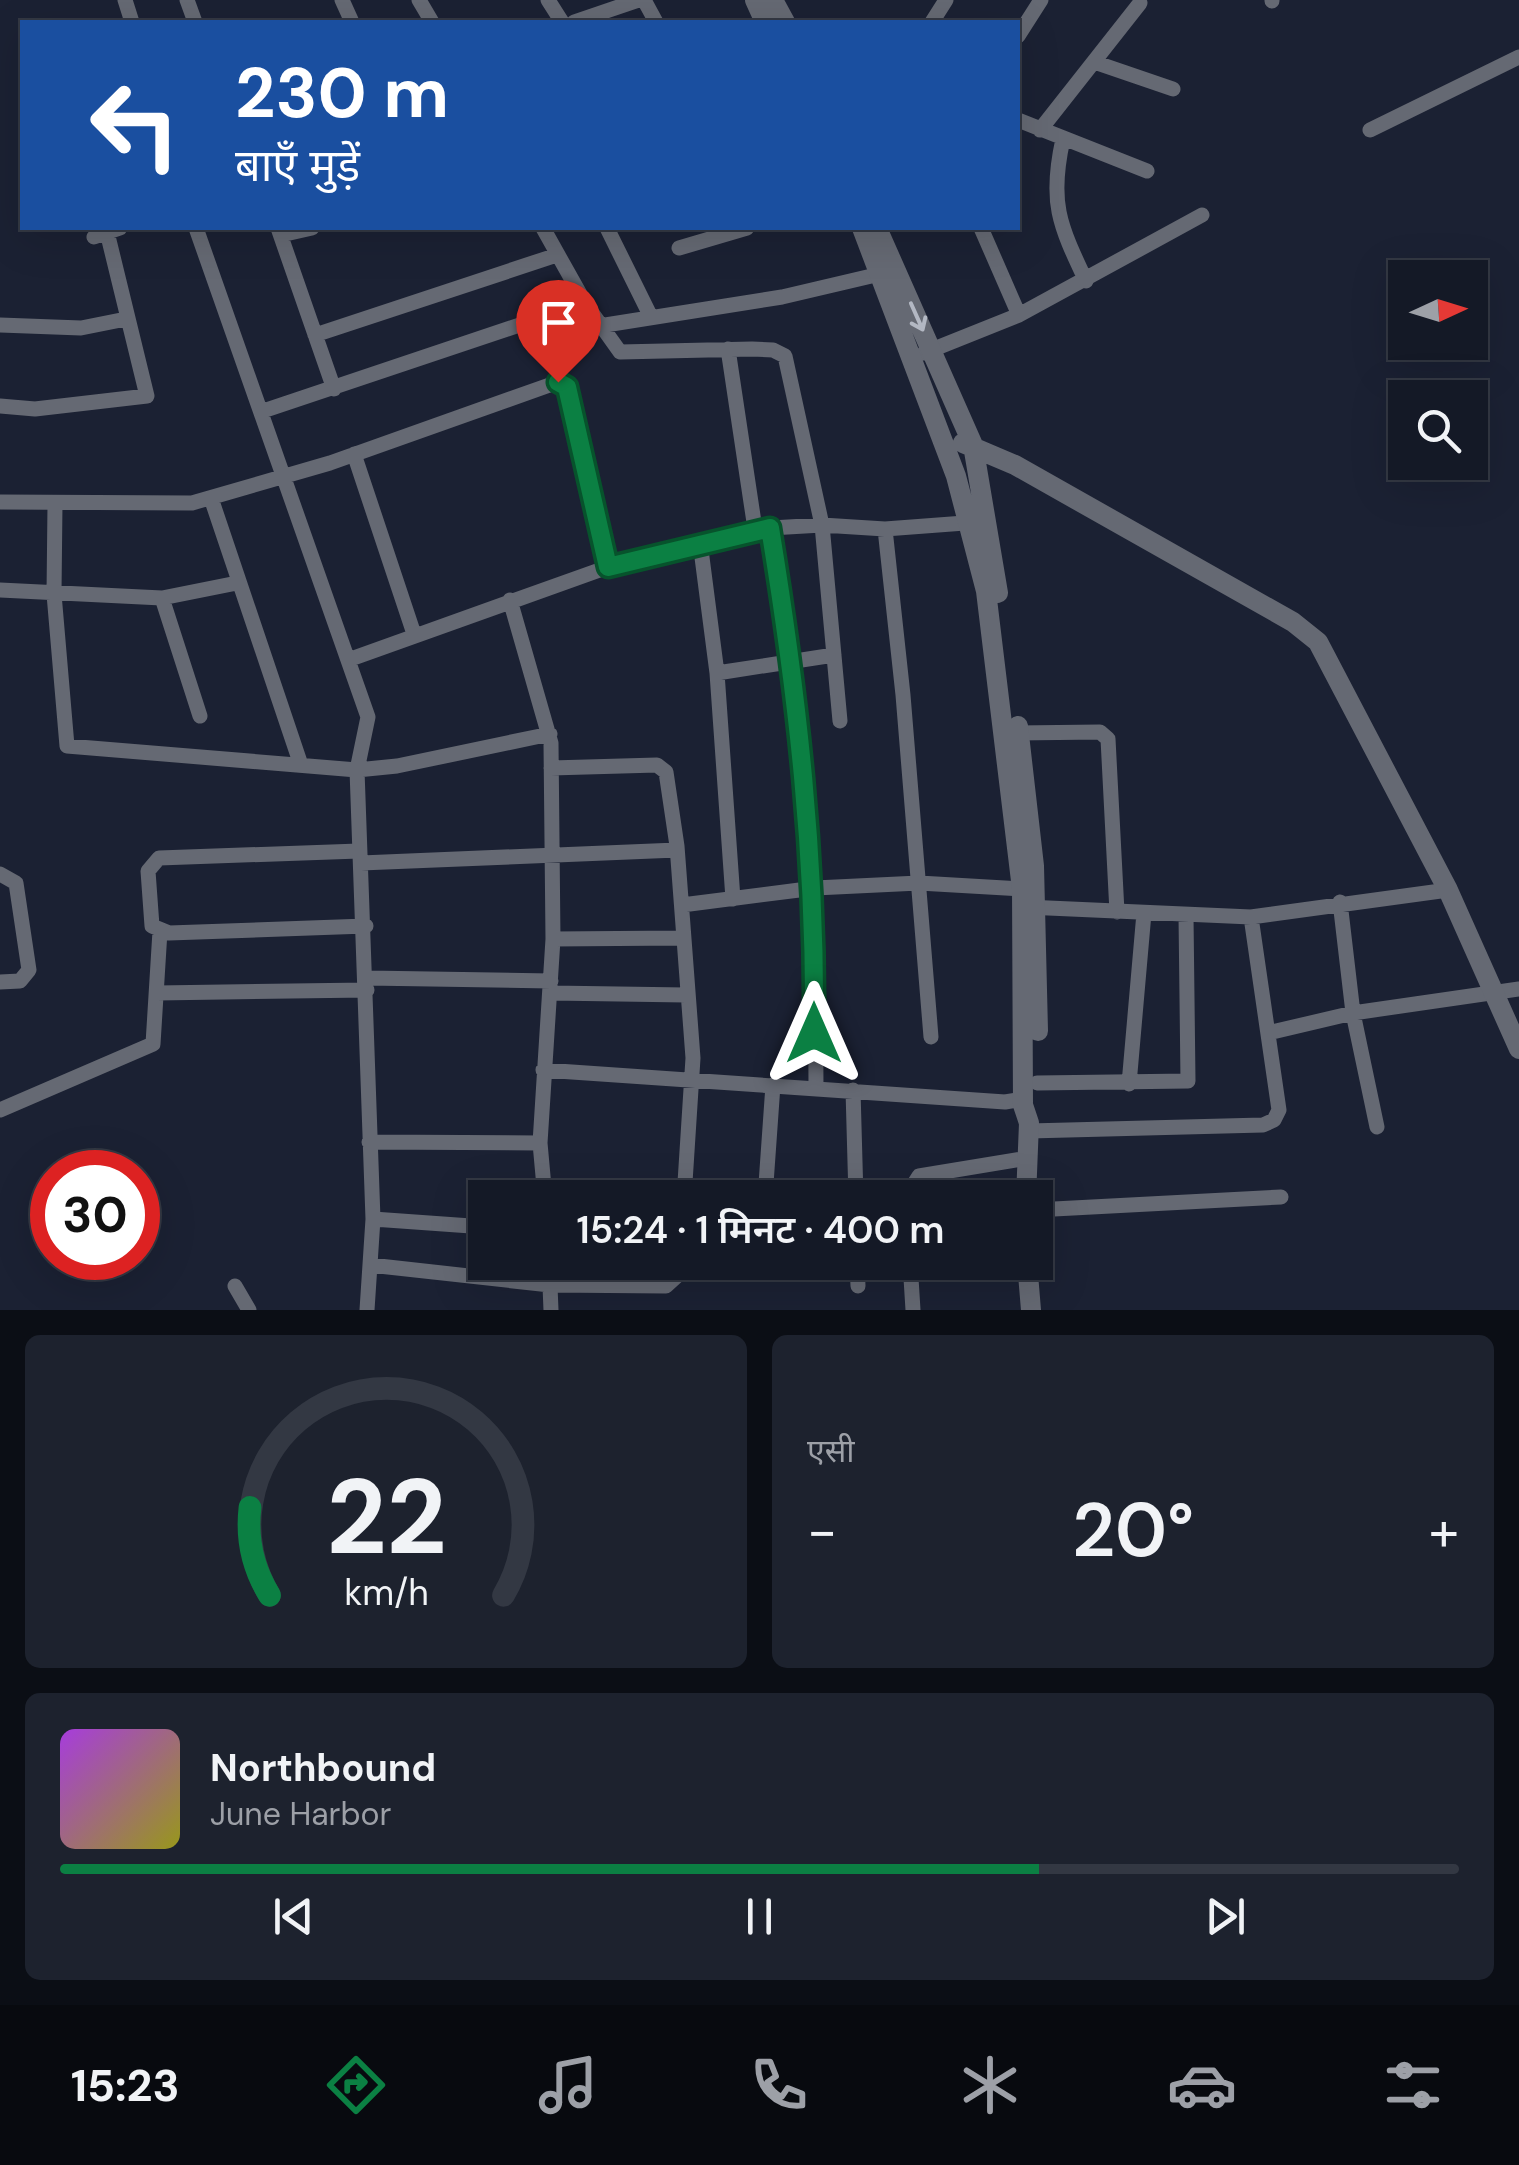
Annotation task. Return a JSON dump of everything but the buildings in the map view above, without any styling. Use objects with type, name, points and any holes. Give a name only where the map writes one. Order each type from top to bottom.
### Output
[{"type":"street","points":[[580,20],[642,0]]},
{"type":"street","points":[[1020,33],[1041,0]]},
{"type":"street","points":[[1040,130],[1140,3]]},
{"type":"street","points":[[1370,130],[1519,57]]},
{"type":"street","points":[[1094,62],[1173,88]]},
{"type":"street","points":[[1020,121],[1147,171]]},
{"type":"street","points":[[1063,139],[1054,201],[1059,224],[1086,281]]},
{"type":"street","points":[[922,354],[1019,315],[1202,215]]},
{"type":"street","points":[[197,230],[368,716],[357,770],[366,926],[374,1219],[366,1310]]},
{"type":"street","points":[[543,230],[584,304],[614,348],[628,354],[773,350],[786,356],[822,525],[840,721]]},
{"type":"street","points":[[609,230],[652,316]]},
{"type":"street","points":[[679,248],[741,230]]},
{"type":"street","points":[[863,230],[880,274],[973,444],[978,522],[1012,732],[1026,901],[1030,1091],[1027,1180]]},
{"type":"street","points":[[878,230],[922,354],[943,441],[978,522]]},
{"type":"street","points":[[982,230],[1019,315]]},
{"type":"street","points":[[280,231],[334,389]]},
{"type":"street","points":[[0,406],[36,409],[147,396],[107,232]]},
{"type":"street","points":[[315,335],[557,254]]},
{"type":"street","points":[[599,326],[782,297],[880,274]]},
{"type":"street","points":[[264,412],[584,304]]},
{"type":"street","points":[[0,325],[81,328],[126,319]]},
{"type":"street","points":[[728,350],[792,662],[815,888],[816,1088]]},
{"type":"street","points":[[0,502],[192,503],[564,384],[608,567]]},
{"type":"street","points":[[943,441],[973,444],[1292,622],[1318,642],[1448,890],[1519,1049]]},
{"type":"street","points":[[354,454],[414,634]]},
{"type":"street","points":[[211,498],[236,583],[301,765]]},
{"type":"street","points":[[55,504],[54,594],[67,746],[357,770],[397,766],[550,734]]},
{"type":"street","points":[[348,660],[608,567],[763,528],[822,525],[884,529],[978,522]]},
{"type":"street","points":[[884,529],[930,1037]]},
{"type":"street","points":[[700,542],[717,674],[733,899]]},
{"type":"street","points":[[0,590],[162,598],[236,583]]},
{"type":"street","points":[[162,598],[200,716]]},
{"type":"street","points":[[510,600],[550,734],[553,939],[540,1143],[544,1180]]},
{"type":"street","points":[[717,674],[834,655]]},
{"type":"street","points":[[1012,732],[1100,732],[1108,738],[1116,912]]},
{"type":"street","points":[[551,768],[661,766],[666,772],[678,850],[693,1079],[685,1180]]},
{"type":"street","points":[[366,926],[160,931],[152,926],[148,871],[159,858],[553,856],[678,850]]},
{"type":"street","points":[[0,874],[16,883],[30,970],[20,981],[0,982]]},
{"type":"street","points":[[682,905],[815,888],[918,883],[1116,912],[1250,917],[1448,890]]},
{"type":"street","points":[[1340,902],[1353,1013],[1377,1127]]},
{"type":"street","points":[[1129,1084],[1144,913]]},
{"type":"street","points":[[543,1070],[1006,1102],[1030,1091],[1184,1082],[1190,1077],[1186,916]]},
{"type":"street","points":[[1029,1127],[1269,1123],[1279,1110],[1250,917]]},
{"type":"street","points":[[0,1110],[153,1044],[160,931]]},
{"type":"street","points":[[553,939],[682,938]]},
{"type":"street","points":[[157,993],[367,984],[686,994]]},
{"type":"street","points":[[1268,1033],[1353,1013],[1519,989]]},
{"type":"street","points":[[766,1180],[773,1086]]},
{"type":"street","points":[[853,1090],[856,1180]]},
{"type":"street","points":[[370,1142],[540,1143]]},
{"type":"street","points":[[916,1180],[919,1176],[1028,1158]]},
{"type":"street","points":[[1053,1209],[1281,1198]]},
{"type":"street","points":[[374,1219],[468,1227]]},
{"type":"street","points":[[370,1266],[550,1285],[666,1286],[673,1280]]},
{"type":"street","points":[[550,1280],[551,1310]]},
{"type":"street","points":[[858,1280],[858,1286]]},
{"type":"street","points":[[911,1280],[913,1310]]},
{"type":"street","points":[[1029,1280],[1032,1310]]},
{"type":"street","points":[[234,1286],[249,1310]]},
{"type":"route","points":[[558,382],[567,387],[608,567],[755,528],[770,528],[792,662],[815,888],[814,1033]]}]
